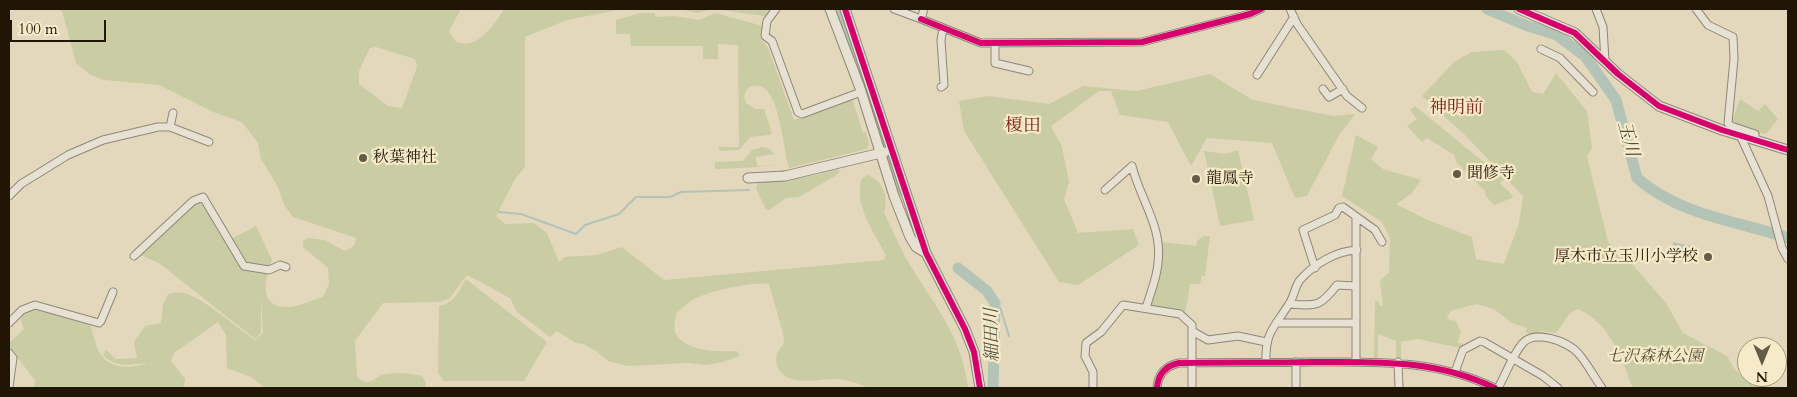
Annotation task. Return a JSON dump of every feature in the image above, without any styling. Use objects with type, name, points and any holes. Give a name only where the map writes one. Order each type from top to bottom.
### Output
[{"type":"street","points":[[776,9],[766,21],[764,36],[772,41],[798,112],[802,114],[864,87]]},
{"type":"street","points":[[832,9],[864,87],[926,253],[971,345],[979,371],[980,388]]},
{"type":"street","points":[[845,9],[864,87],[887,151],[910,237],[916,247],[926,253]]},
{"type":"street","points":[[894,9],[980,43],[1148,42],[1250,14],[1261,9]]},
{"type":"street","points":[[921,19],[924,9]]},
{"type":"street","points":[[1290,9],[1294,18],[1347,96],[1362,108]]},
{"type":"street","points":[[1519,9],[1575,34],[1659,106],[1788,150]]},
{"type":"street","points":[[1596,9],[1603,27],[1606,61]]},
{"type":"street","points":[[1696,9],[1708,25],[1734,37],[1728,123],[1731,126],[1755,134],[1755,140]]},
{"type":"street","points":[[1257,75],[1294,18]]},
{"type":"street","points":[[941,87],[944,85],[941,40],[943,28]]},
{"type":"street","points":[[995,43],[995,63],[1029,71]]},
{"type":"street","points":[[1541,49],[1560,58],[1577,73],[1593,92]]},
{"type":"street","points":[[1323,89],[1330,99],[1343,89]]},
{"type":"street","points":[[170,127],[173,113]]},
{"type":"street","points":[[9,196],[21,184],[86,146],[103,140],[158,127],[170,127],[209,142]]},
{"type":"street","points":[[1740,135],[1768,196],[1782,248],[1788,259]]},
{"type":"street","points":[[748,178],[785,176],[887,151]]},
{"type":"street","points":[[1105,190],[1132,166],[1153,219],[1159,243],[1158,266],[1146,308]]},
{"type":"street","points":[[134,256],[193,201],[203,197],[206,198],[244,266],[269,270],[280,265],[286,267]]},
{"type":"street","points":[[1315,268],[1303,230],[1335,215],[1337,209],[1344,207],[1375,230],[1382,242]]},
{"type":"street","points":[[1356,217],[1356,362]]},
{"type":"street","points":[[1266,362],[1266,342],[1289,304],[1300,280],[1331,256],[1344,250],[1356,250]]},
{"type":"street","points":[[1289,304],[1317,305],[1326,300],[1337,285],[1356,286]]},
{"type":"street","points":[[9,322],[22,310],[35,305],[98,323],[102,322],[113,292]]},
{"type":"street","points":[[1093,388],[1093,372],[1084,356],[1086,343],[1102,332],[1119,308],[1127,304],[1180,314],[1192,325],[1192,388]]},
{"type":"street","points":[[1276,323],[1356,322]]},
{"type":"street","points":[[1192,331],[1208,340],[1238,336],[1266,342]]},
{"type":"street","points":[[1158,388],[1159,378],[1166,368],[1179,363],[1192,362],[1398,362],[1427,365],[1455,372],[1497,388],[1522,343],[1532,338],[1560,342],[1578,354],[1602,388]]},
{"type":"street","points":[[1455,372],[1463,350],[1480,341],[1514,358],[1558,388]]},
{"type":"street","points":[[9,353],[13,358],[9,386]]},
{"type":"street","points":[[1296,362],[1296,388]]},
{"type":"street","points":[[1398,362],[1399,388]]},
{"type":"green space","points":[[54,9],[461,9],[449,31],[456,42],[466,43],[474,42],[484,35],[504,9],[623,9],[567,20],[525,37],[525,167],[515,179],[496,216],[505,224],[534,223],[547,233],[559,262],[564,257],[596,255],[622,247],[664,280],[884,260],[886,255],[866,218],[860,198],[862,178],[868,175],[878,181],[884,190],[886,201],[884,212],[897,241],[953,335],[965,369],[968,388],[868,388],[842,379],[803,381],[787,377],[781,372],[776,362],[778,353],[784,343],[769,284],[742,285],[710,293],[691,301],[676,314],[675,332],[687,344],[704,350],[737,351],[740,356],[707,365],[687,363],[628,366],[608,361],[596,351],[584,344],[576,343],[557,331],[550,337],[517,312],[510,298],[467,275],[450,298],[439,302],[383,303],[355,341],[357,376],[361,380],[369,382],[381,375],[391,373],[412,374],[422,376],[426,383],[425,388],[265,388],[251,377],[227,368],[226,335],[218,322],[174,353],[171,361],[185,379],[184,388],[34,388],[35,380],[9,347],[10,342],[24,329],[20,317],[29,310],[38,309],[90,323],[101,355],[112,364],[130,367],[150,364],[152,367],[151,364],[144,363],[121,365],[103,355],[106,350],[116,359],[137,358],[134,342],[145,326],[161,323],[163,305],[168,294],[183,293],[200,300],[255,340],[263,333],[261,297],[261,333],[255,339],[159,263],[138,254],[199,200],[205,201],[252,283],[229,240],[256,226],[272,260],[266,281],[266,289],[270,301],[276,305],[294,306],[323,297],[329,284],[328,268],[303,247],[303,241],[307,238],[325,240],[345,251],[354,246],[356,238],[293,217],[284,205],[278,187],[261,159],[258,143],[242,122],[213,112],[159,85],[104,80],[91,75],[76,63],[62,11]],"holes":[[[376,47],[415,59],[417,67],[402,108],[388,106],[359,84],[359,71],[370,48]]]},
{"type":"green space","points":[[680,9],[714,9],[697,13]]},
{"type":"green space","points":[[714,9],[774,9],[771,17]]},
{"type":"green space","points":[[640,13],[655,13],[655,17],[674,16],[699,20],[715,13],[763,26],[760,38],[768,48],[794,120],[852,98],[863,133],[866,132],[869,144],[867,149],[789,168],[782,130],[773,100],[766,90],[758,86],[747,89],[744,96],[746,103],[755,109],[764,109],[772,133],[750,137],[739,150],[720,151],[718,147],[739,147],[738,45],[718,44],[718,59],[703,59],[703,46],[631,46],[630,34],[616,34],[616,20]]},
{"type":"green space","name":"七沢森林公園","points":[[1504,50],[1517,62],[1532,92],[1543,94],[1556,73],[1587,111],[1592,148],[1587,156],[1608,242],[1631,263],[1666,303],[1683,333],[1727,356],[1737,372],[1737,387],[1764,388],[1634,388],[1606,332],[1586,313],[1578,309],[1570,313],[1556,333],[1540,331],[1535,335],[1525,332],[1527,328],[1512,323],[1494,309],[1477,304],[1450,311],[1447,319],[1456,321],[1461,332],[1457,343],[1464,344],[1460,348],[1418,339],[1401,342],[1401,359],[1396,358],[1396,341],[1378,334],[1378,359],[1374,359],[1375,301],[1379,301],[1379,305],[1383,306],[1380,281],[1389,272],[1390,238],[1382,222],[1342,196],[1356,135],[1378,147],[1371,159],[1383,169],[1421,180],[1411,194],[1396,204],[1430,221],[1472,237],[1476,259],[1504,264],[1519,223],[1523,196],[1466,136],[1422,96],[1454,62],[1472,52]]},
{"type":"green space","points":[[1210,74],[1253,100],[1333,116],[1355,114],[1338,137],[1307,196],[1295,198],[1272,143],[1207,138],[1191,166],[1168,122],[1120,115],[1111,91],[1099,91],[1051,126],[1062,147],[1069,182],[1064,199],[1078,233],[1133,229],[1139,245],[1078,285],[1059,282],[964,131],[959,101],[989,96],[1049,104],[1083,86],[1136,91]]},
{"type":"green space","points":[[1740,99],[1758,111],[1765,104],[1778,119],[1766,134],[1730,127]]},
{"type":"green space","points":[[1415,106],[1496,172],[1504,180],[1500,183],[1513,196],[1512,198],[1494,205],[1485,195],[1485,191],[1457,163],[1454,155],[1427,138],[1422,142],[1407,126],[1417,119],[1410,110]]},
{"type":"green space","points":[[762,147],[768,148],[775,154],[756,157],[757,166],[775,165],[715,169],[715,162],[743,161],[752,150]]},
{"type":"green space","points":[[1238,150],[1254,220],[1220,226],[1204,151],[1226,154]]},
{"type":"green space","points":[[837,169],[840,171],[835,176],[799,197],[786,198],[769,210],[766,209],[756,189],[758,183],[812,176]]},
{"type":"green space","points":[[1203,236],[1210,236],[1205,276],[1202,276],[1200,284],[1190,284],[1184,313],[1149,306],[1161,242],[1196,246],[1197,241]]},
{"type":"green space","points":[[466,279],[547,342],[524,381],[444,381],[438,373],[439,306],[452,300]]},
{"type":"shaded area","points":[[1673,242],[1696,247],[1694,259],[1671,255]]},
{"type":"waterway","name":"細田川","points":[[838,9],[898,191]]},
{"type":"waterway","name":"玉川","points":[[1487,9],[1525,25],[1557,35],[1585,56],[1616,100],[1637,178],[1654,191],[1672,201],[1709,216],[1788,238]]},
{"type":"waterway","points":[[499,212],[521,214],[576,234],[585,225],[619,214],[636,197],[670,197],[681,192],[749,190]]},
{"type":"waterway","name":"細田川","points":[[958,268],[987,291],[995,303],[993,388]]},
{"type":"waterway","points":[[993,298],[1001,310],[1009,336]]},
{"type":"cycle path","points":[[845,9],[926,253],[965,329],[974,352],[980,388]]},
{"type":"cycle path","points":[[921,19],[981,43],[1142,42],[1250,14],[1261,9]]},
{"type":"cycle path","points":[[1519,9],[1575,33],[1618,74],[1659,106],[1722,130],[1788,150]]},
{"type":"cycle path","points":[[1157,388],[1163,371],[1179,363],[1337,362],[1406,364],[1428,367],[1473,379],[1495,388]]},
{"type":"place","name":"秋葉神社","points":[[363,158]]},
{"type":"place","name":"聞修寺","points":[[1457,174]]},
{"type":"place","name":"龍鳳寺","points":[[1196,179]]},
{"type":"place","name":"厚木市立玉川小学校","points":[[1708,257]]},
{"type":"district","name":"神明前","points":[[1456,109]]},
{"type":"district","name":"榎田","points":[[1023,127]]}]
